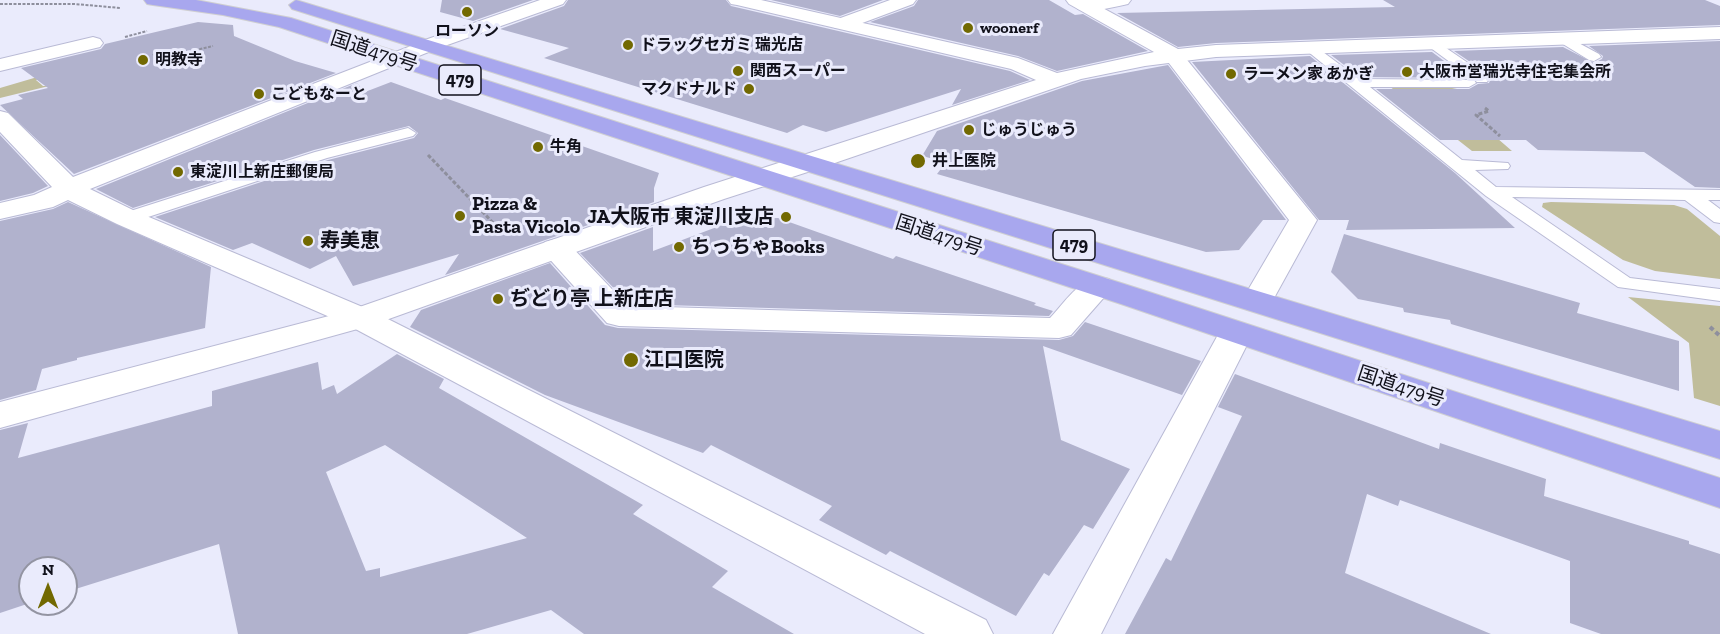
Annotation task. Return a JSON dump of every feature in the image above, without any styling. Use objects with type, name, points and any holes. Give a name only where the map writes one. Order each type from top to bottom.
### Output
[{"type":"highway","name":"国道479号","points":[[153,0],[224,9],[265,18],[1098,286],[1246,317],[1720,445]]},
{"type":"highway","name":"国道479号","points":[[276,0],[318,9],[811,164],[1246,317],[1720,493]]},
{"type":"street","points":[[0,211],[44,201],[393,58],[557,0]]},
{"type":"street","points":[[737,0],[1018,64],[1055,80]]},
{"type":"street","points":[[842,24],[907,0]]},
{"type":"street","points":[[1080,3],[1122,0]]},
{"type":"street","points":[[1077,634],[1246,317],[1304,220],[1172,54],[1080,3]]},
{"type":"street","points":[[0,415],[360,318],[556,248],[1055,80],[1098,68],[1172,54],[1720,33]]},
{"type":"street","points":[[0,65],[93,43]]},
{"type":"street","points":[[0,118],[11,143],[70,190],[127,218],[360,318],[969,634]]},
{"type":"street","points":[[556,248],[620,316],[1059,327],[1072,317],[1098,286]]},
{"type":"lane","points":[[1562,38],[1594,57]]},
{"type":"lane","points":[[1433,43],[1469,82]]},
{"type":"lane","points":[[1311,47],[1492,192],[1625,283],[1720,295]]},
{"type":"lane","points":[[1355,83],[1469,82]]},
{"type":"lane","points":[[127,218],[321,155],[408,133]]},
{"type":"lane","points":[[1457,165],[1502,166]]},
{"type":"lane","points":[[1492,192],[1720,195]]},
{"type":"lane","points":[[1690,195],[1720,218]]},
{"type":"path","points":[[93,43],[152,30]]},
{"type":"path","points":[[153,54],[158,58],[213,46]]},
{"type":"path","points":[[1469,82],[1489,111],[1476,115],[1508,143]]},
{"type":"path","points":[[408,133],[506,237]]},
{"type":"shaded area","points":[[51,73],[55,75],[36,80],[43,86],[49,86],[0,98],[0,88]]},
{"type":"shaded area","points":[[1389,86],[1457,89],[1478,107],[1468,113],[1512,151],[1472,151]]},
{"type":"shaded area","points":[[1543,203],[1674,205],[1687,209],[1720,236],[1720,279],[1655,271],[1623,260],[1542,207]]},
{"type":"shaded area","points":[[1628,297],[1720,306],[1720,406],[1694,398],[1689,343]]},
{"type":"building","points":[[442,0],[533,0],[473,21],[440,12]]},
{"type":"building","name":"関西スーパー","points":[[568,0],[726,0],[731,6],[1010,71],[1030,80],[952,105],[961,89],[826,132],[803,125],[787,133],[544,58],[569,48],[500,29],[564,6]]},
{"type":"building","points":[[771,0],[883,0],[840,16]]},
{"type":"building","points":[[918,0],[1049,0],[1075,15],[1083,14],[1148,51],[1057,71],[1018,56],[870,22],[914,6]]},
{"type":"building","points":[[1383,0],[1705,0],[1720,6],[1720,25],[1216,43],[1178,47],[1117,13],[1395,7]]},
{"type":"building","points":[[198,22],[233,25],[234,36],[295,61],[336,73],[74,174],[0,105],[23,99],[18,95],[48,88],[21,68],[101,49],[105,44]]},
{"type":"building","points":[[1720,41],[1720,188],[1695,187],[1644,152],[1538,150],[1526,140],[1440,140],[1376,89],[1469,89],[1478,84],[1489,83],[1491,78],[1488,74],[1454,51],[1563,47],[1594,63],[1603,56],[1589,46]]},
{"type":"building","points":[[1432,52],[1467,78],[1360,77],[1331,55]]},
{"type":"building","points":[[1310,56],[1455,173],[1515,228],[1346,230],[1349,220],[1319,220],[1192,62]]},
{"type":"building","points":[[1168,65],[1286,220],[1263,220],[1239,250],[1206,252],[937,174],[946,162],[922,156],[937,131],[1082,81]]},
{"type":"building","points":[[391,82],[441,100],[445,98],[659,173],[654,188],[654,202],[445,275],[459,254],[353,286],[336,256],[310,269],[252,243],[233,250],[155,217],[328,160],[414,138],[418,133],[409,126],[314,150],[133,208],[96,189],[357,83],[365,92]]},
{"type":"building","points":[[0,135],[48,186],[33,193],[0,201]]},
{"type":"building","points":[[68,202],[211,267],[205,328],[77,358],[77,360],[42,369],[36,390],[0,400],[0,221],[53,209]]},
{"type":"building","points":[[778,218],[893,259],[896,256],[1036,303],[1034,305],[1053,311],[1049,316],[629,304],[580,253],[653,227],[653,251],[738,219]]},
{"type":"building","points":[[1344,234],[1580,303],[1577,313],[1679,341],[1679,391],[1451,324],[1450,320],[1404,312],[1403,308],[1358,299],[1331,272]]},
{"type":"building","points":[[550,263],[605,325],[618,328],[1059,340],[1073,336],[1085,322],[1201,361],[1182,395],[1043,346],[1061,440],[1130,469],[1093,529],[1084,525],[1049,576],[1044,573],[1016,616],[890,551],[886,555],[819,520],[832,506],[711,445],[703,453],[545,395],[410,327],[421,310]]},
{"type":"building","points":[[397,354],[444,379],[439,388],[643,505],[633,514],[728,571],[712,587],[794,634],[584,634],[551,610],[467,634],[238,634],[219,544],[78,588],[78,556],[18,556],[18,607],[0,613],[0,430],[28,423],[18,458],[212,406],[212,391],[318,362],[322,390],[334,385],[337,394]],"holes":[[[385,445],[527,538],[380,577],[380,568],[366,571],[326,472]]]},
{"type":"building","points":[[1235,374],[1439,449],[1440,443],[1546,479],[1544,496],[1689,541],[1689,544],[1720,554],[1720,634],[1601,634],[1570,623],[1570,561],[1400,500],[1398,506],[1367,494],[1345,573],[1491,634],[1125,634],[1166,558],[1171,561],[1242,416],[1218,407]]},
{"type":"place","name":"ローソン","points":[[467,12]]},
{"type":"place","name":"woonerf","points":[[968,28]]},
{"type":"place","name":"ドラッグセガミ 瑞光店","points":[[628,45]]},
{"type":"place","name":"明教寺","points":[[143,60]]},
{"type":"place","name":"関西スーパー","points":[[738,71]]},
{"type":"place","name":"大阪市営瑞光寺住宅集会所","points":[[1407,72]]},
{"type":"place","name":"ラーメン家 あかぎ","points":[[1231,74]]},
{"type":"place","name":"マクドナルド","points":[[749,89]]},
{"type":"place","name":"こどもなーと","points":[[259,94]]},
{"type":"place","name":"じゅうじゅう","points":[[969,130]]},
{"type":"place","name":"牛角","points":[[538,147]]},
{"type":"place","name":"井上医院","points":[[918,161]]},
{"type":"place","name":"東淀川上新庄郵便局","points":[[178,172]]},
{"type":"place","name":"Pizza & Pasta Vicolo","points":[[460,216]]},
{"type":"place","name":"JA大阪市 東淀川支店","points":[[786,217]]},
{"type":"place","name":"寿美恵","points":[[308,241]]},
{"type":"place","name":"ちっちゃBooks","points":[[679,247]]},
{"type":"place","name":"ぢどり亭 上新庄店","points":[[498,299]]},
{"type":"place","name":"江口医院","points":[[631,360]]}]
